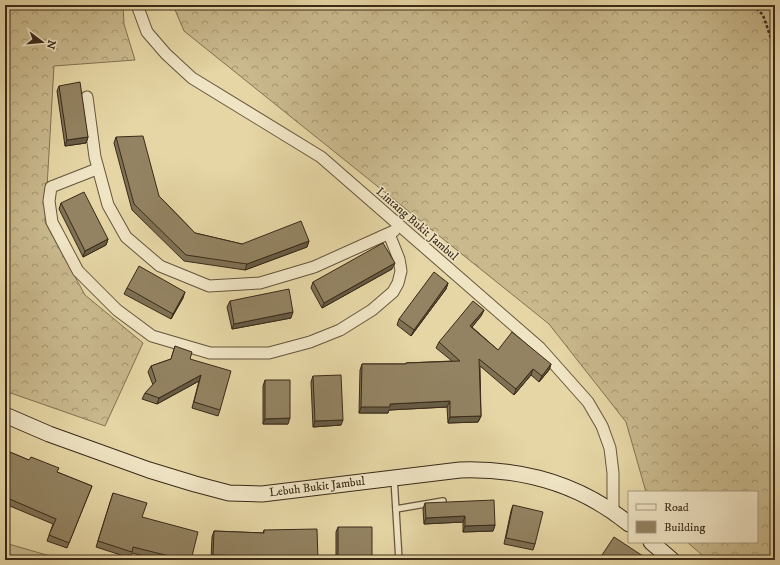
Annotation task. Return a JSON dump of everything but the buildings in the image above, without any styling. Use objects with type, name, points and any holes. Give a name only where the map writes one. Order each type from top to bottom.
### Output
[{"type":"main road","name":"Lebuh Bukit Jambul","points":[[5,415],[49,434],[149,470],[228,493],[262,494],[460,470],[485,469],[535,477],[561,484],[589,497],[613,511],[628,523]]},
{"type":"main road","points":[[652,543],[672,560]]},
{"type":"street","name":"Lintang Bukit Jambul","points":[[137,5],[147,32],[166,54],[192,78],[321,157],[540,348],[588,402],[602,426],[610,448],[613,473],[613,511]]},
{"type":"street","points":[[88,97],[97,169],[108,205],[126,237],[160,266],[209,286],[260,283],[314,267],[402,228]]},
{"type":"street","points":[[97,169],[51,187],[49,201],[52,222],[78,271],[117,310],[152,336],[210,353],[269,353],[310,342],[340,330],[372,310],[393,292],[398,283],[401,271],[399,259],[388,234]]},
{"type":"lane","points":[[394,478],[400,560]]},
{"type":"lane","points":[[396,509],[443,502]]},
{"type":"path","points":[[753,5],[763,15],[775,50]]},
{"type":"green space","points":[[5,5],[123,5],[124,24],[135,60],[54,66],[45,222],[85,295],[143,343],[105,426],[5,391]]},
{"type":"green space","points":[[173,5],[775,5],[775,560],[708,560],[688,543],[758,543],[758,491],[646,491],[626,422],[549,324],[184,31]]},
{"type":"green space","points":[[5,543],[64,560],[5,560]]},
{"type":"green space","points":[[539,556],[552,560],[491,560]]}]
